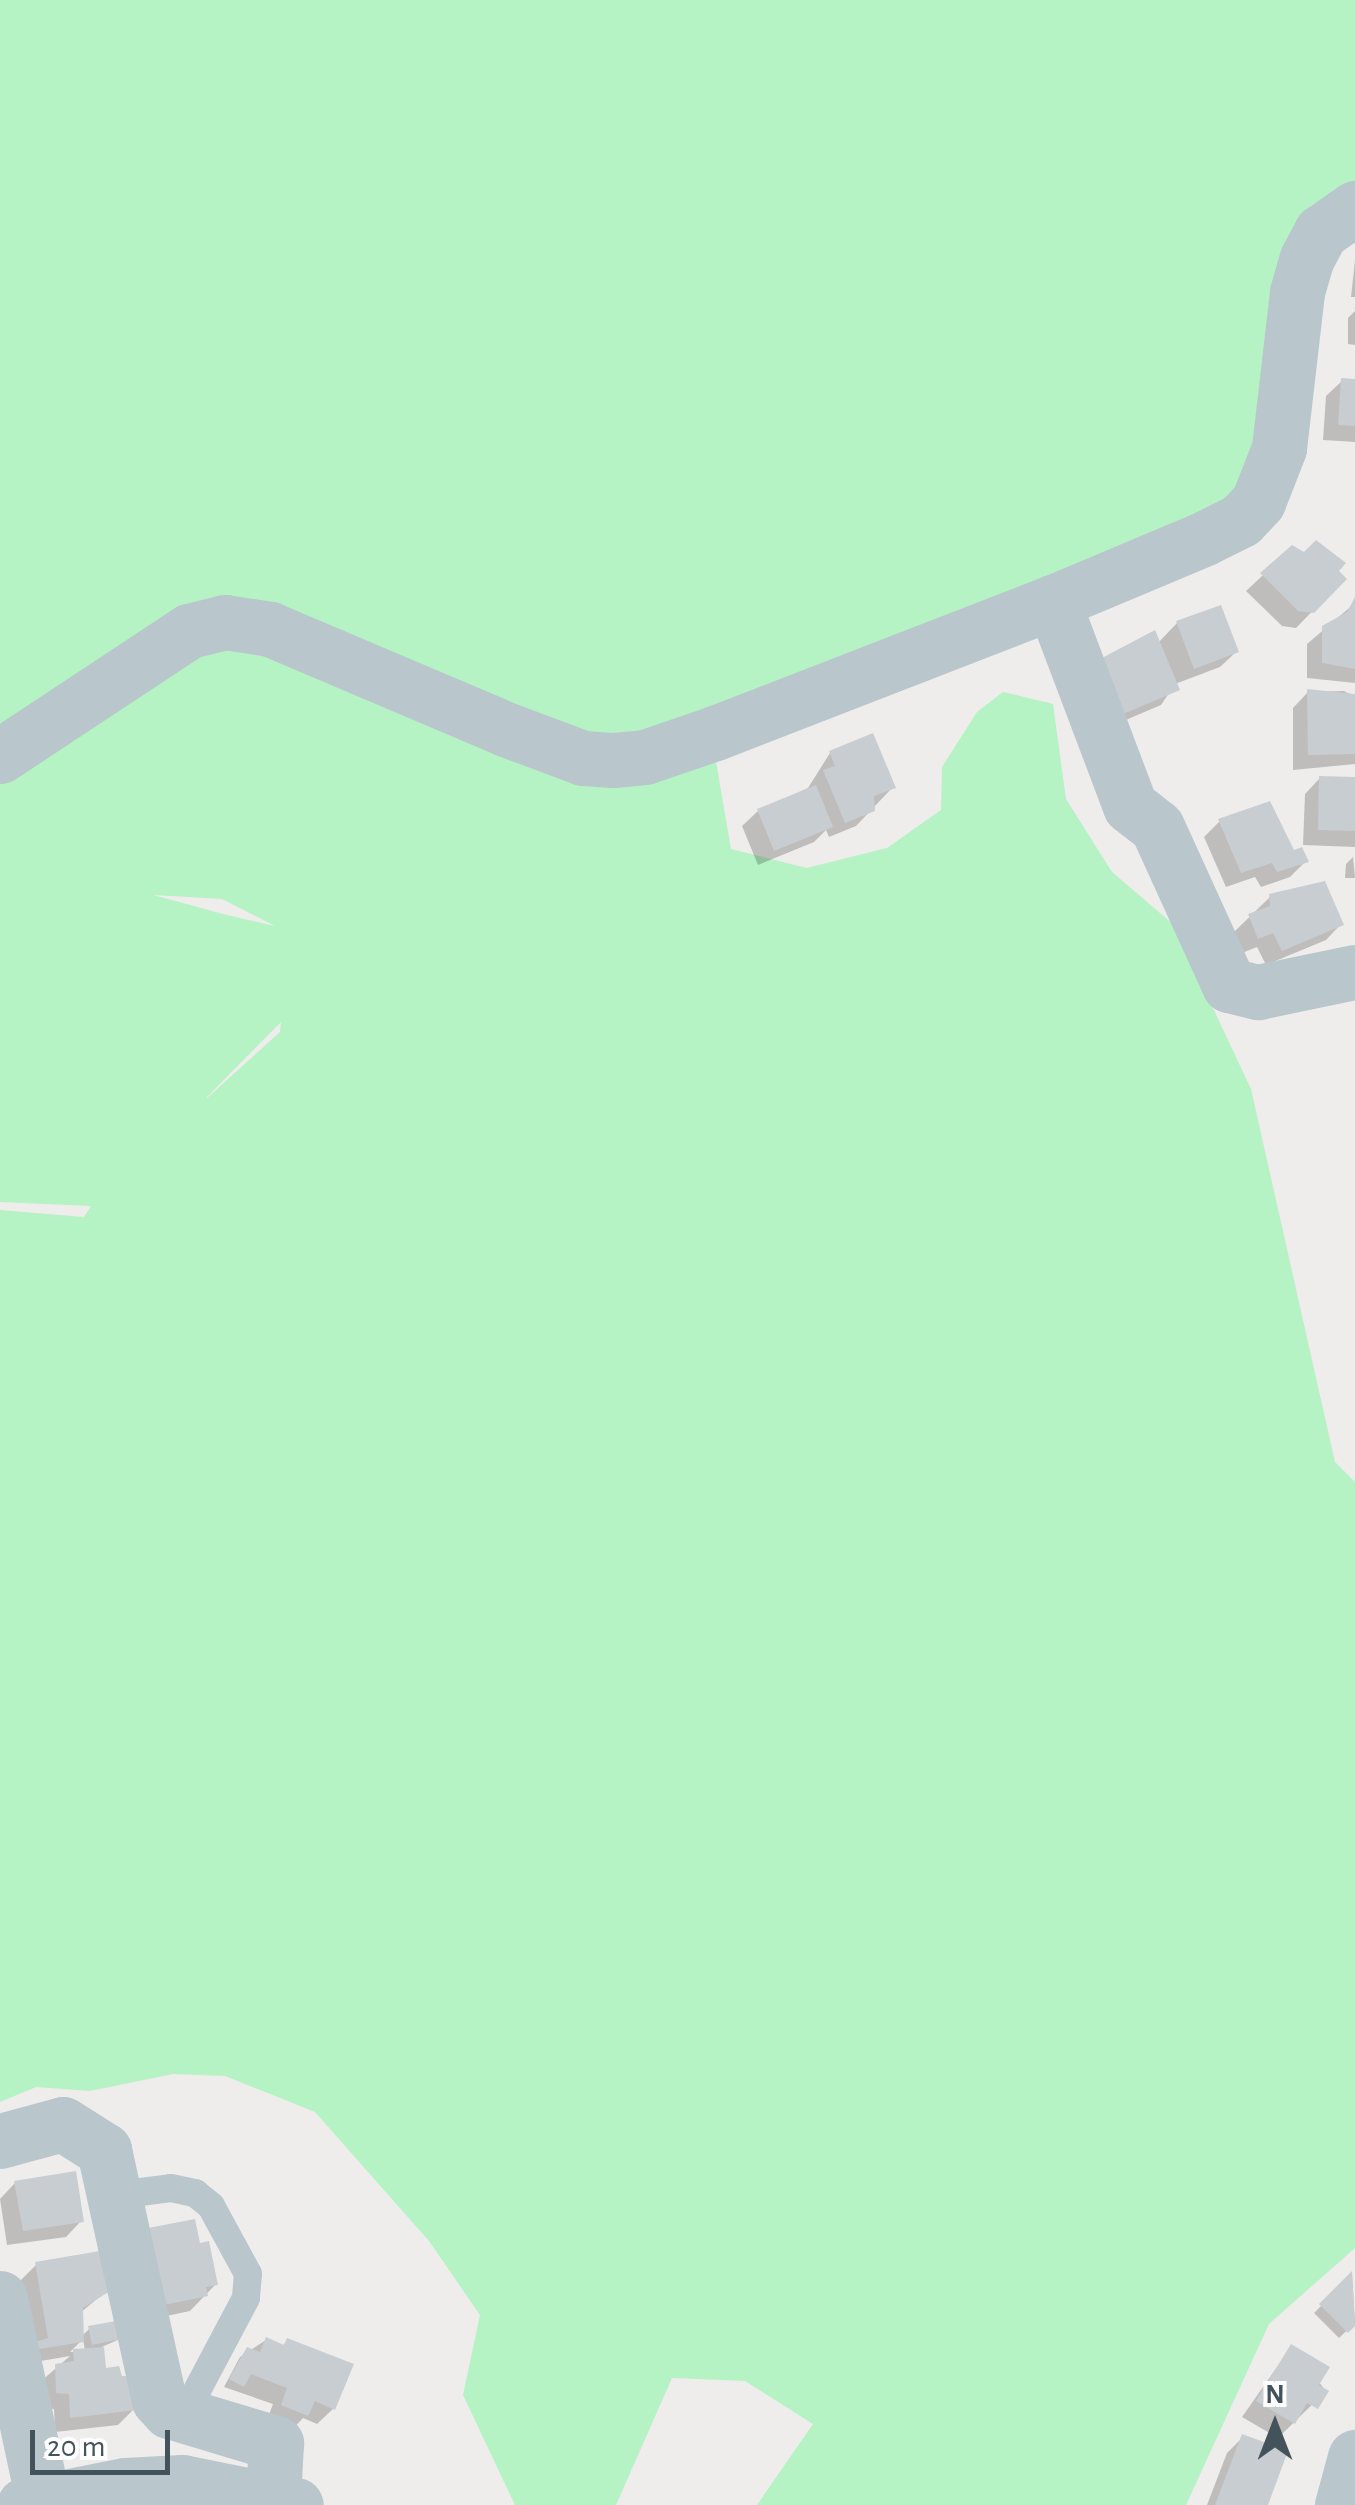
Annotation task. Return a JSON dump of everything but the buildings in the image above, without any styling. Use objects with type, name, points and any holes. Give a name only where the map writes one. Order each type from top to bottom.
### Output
[{"type":"street","points":[[0,756],[189,631],[225,622],[270,629],[508,730],[584,758],[613,760],[646,757],[715,733],[1054,602],[1205,538],[1241,520],[1258,502],[1279,448],[1297,292],[1307,258],[1321,232],[1355,208]]},
{"type":"street","points":[[1054,602],[1130,806],[1157,826],[1229,985],[1258,992],[1355,972]]},
{"type":"street","points":[[0,2141],[64,2124],[94,2138],[104,2150],[159,2400],[184,2416],[276,2443],[285,2502],[180,2493],[34,2503],[0,2298]]},
{"type":"street","points":[[1342,2505],[1355,2456]]},
{"type":"lane","points":[[116,2195],[171,2188],[194,2193],[210,2206],[248,2274],[246,2298],[184,2416]]},
{"type":"green space","points":[[0,0],[1355,0],[1355,207],[1321,233],[1241,520],[713,744],[731,849],[807,868],[887,848],[941,810],[942,767],[977,712],[1003,692],[1053,704],[1066,799],[1112,872],[1174,925],[1251,1089],[1335,1462],[1355,1482],[1355,2248],[1269,2324],[1186,2505],[757,2505],[813,2424],[745,2381],[672,2378],[616,2505],[515,2505],[463,2395],[480,2315],[429,2241],[315,2112],[225,2076],[173,2074],[90,2091],[36,2087],[0,2102],[0,1210],[84,1217],[91,1206],[0,1202],[0,782],[227,619],[0,757]],"holes":[[[153,895],[222,899],[275,926],[227,915]],[[281,1022],[280,1032],[207,1098],[207,1097]]]}]
